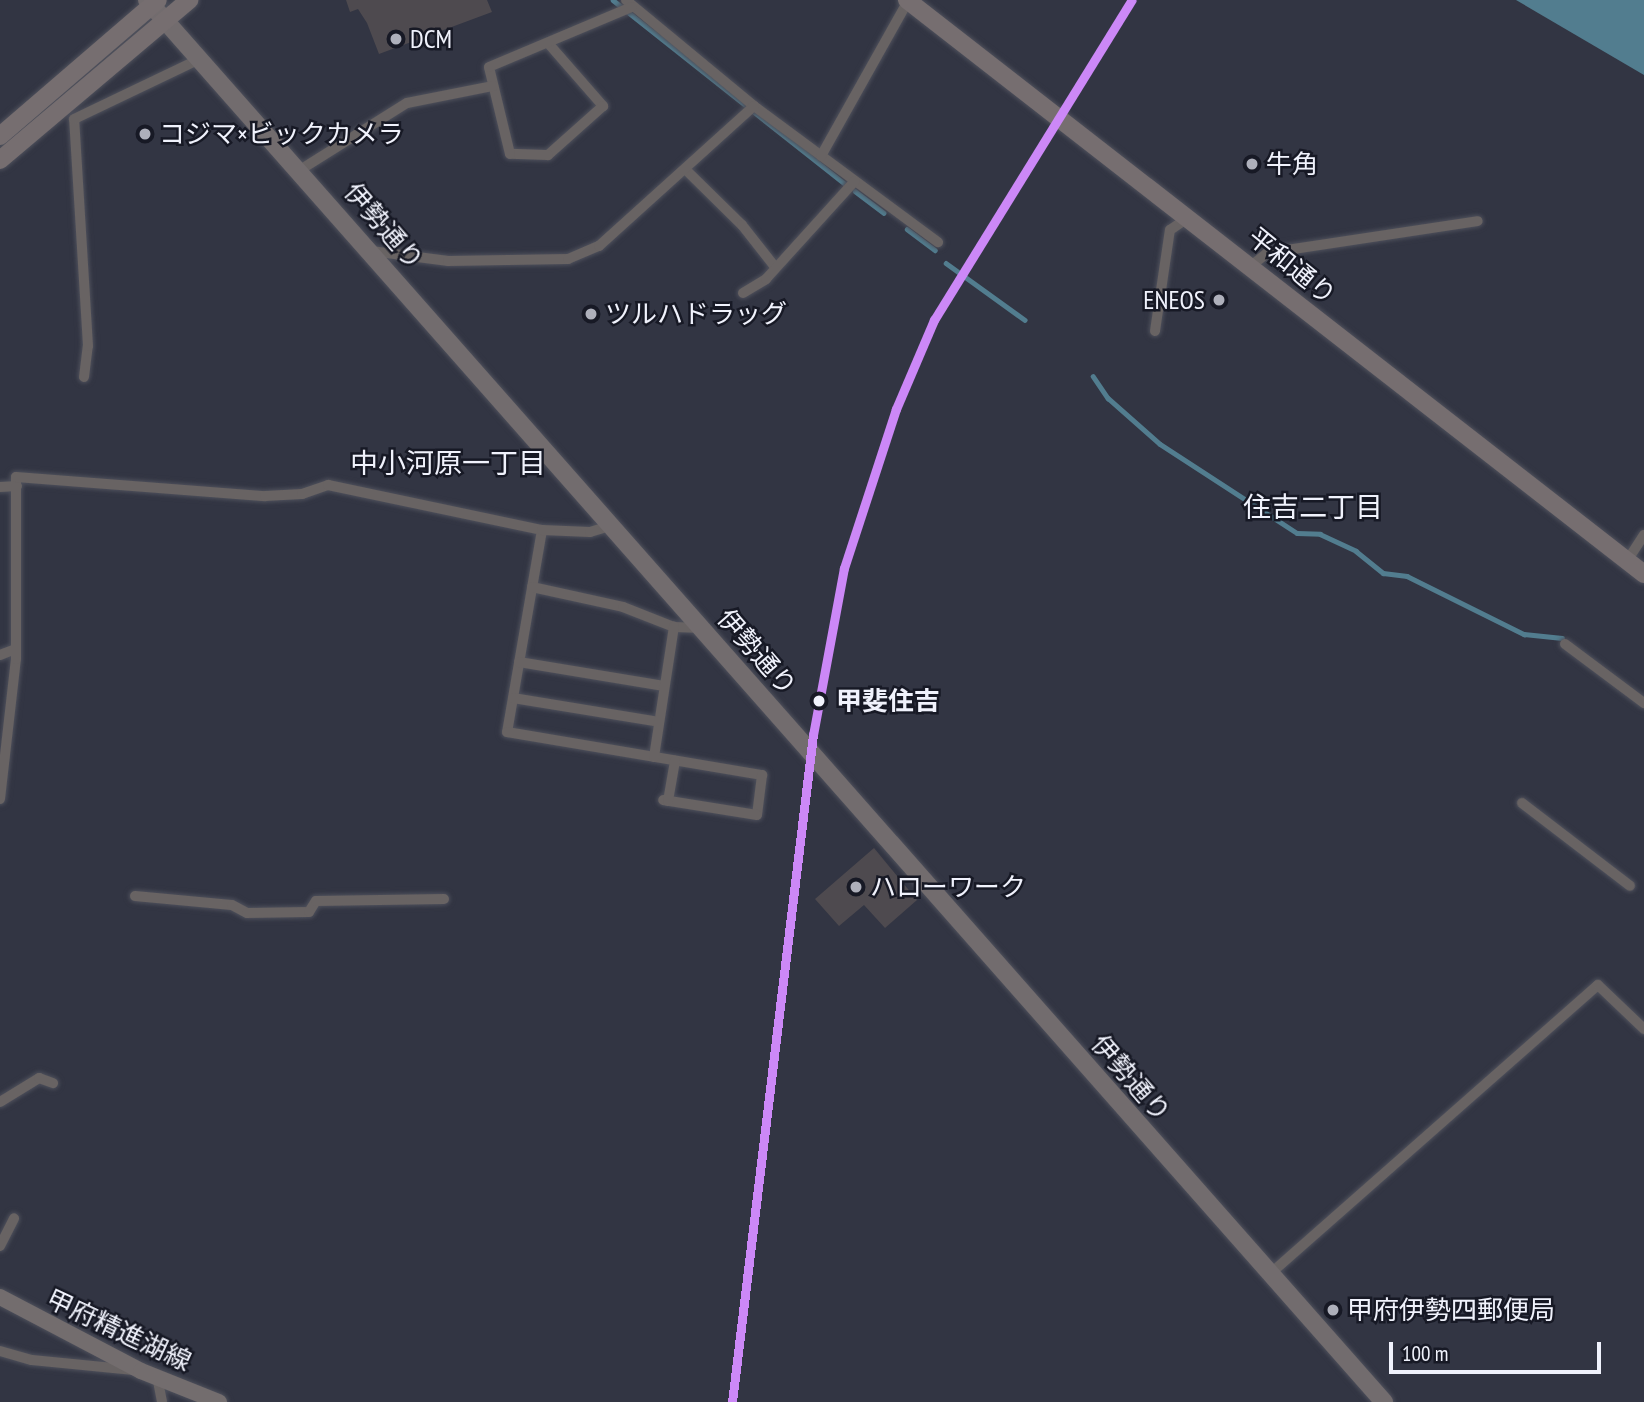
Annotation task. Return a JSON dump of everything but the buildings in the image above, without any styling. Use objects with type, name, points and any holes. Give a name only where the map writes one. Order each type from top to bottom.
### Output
[{"type":"highway","points":[[0,136],[155,6],[189,0]]},
{"type":"highway","name":"平和通り","points":[[907,0],[1644,574]]},
{"type":"highway","points":[[0,160],[155,6]]},
{"type":"main road","name":"伊勢通り","points":[[155,6],[1384,1402]]},
{"type":"main road","name":"甲府精進湖線","points":[[0,1297],[141,1371],[219,1402]]},
{"type":"street","points":[[821,156],[907,0]]},
{"type":"street","points":[[548,43],[603,106],[548,155],[510,154],[489,67],[548,43],[629,4],[754,106],[938,242]]},
{"type":"street","points":[[84,377],[88,346],[74,119],[200,59]]},
{"type":"street","points":[[300,170],[407,103],[493,86]]},
{"type":"street","points":[[371,251],[448,261],[568,259],[599,246],[754,106]]},
{"type":"street","points":[[685,169],[742,225],[775,267]]},
{"type":"street","points":[[743,293],[775,267],[855,181]]},
{"type":"street","points":[[1155,331],[1170,230],[1188,218]]},
{"type":"street","points":[[1251,266],[1267,253],[1478,221]]},
{"type":"street","points":[[0,799],[16,649],[16,477],[265,496],[302,494],[328,485],[542,530],[590,532],[610,526]]},
{"type":"street","points":[[0,487],[17,486]]},
{"type":"street","points":[[542,530],[507,733],[762,775],[757,815],[666,800],[675,761]]},
{"type":"street","points":[[1627,561],[1644,535]]},
{"type":"street","points":[[532,587],[623,607],[674,627],[702,628]]},
{"type":"street","points":[[654,757],[674,627]]},
{"type":"street","points":[[1564,644],[1644,703]]},
{"type":"street","points":[[0,654],[16,649]]},
{"type":"street","points":[[519,662],[664,686]]},
{"type":"street","points":[[513,698],[659,722]]},
{"type":"street","points":[[1522,803],[1630,886]]},
{"type":"street","points":[[135,896],[232,905],[247,913],[309,912],[316,901],[443,899]]},
{"type":"street","points":[[1270,1273],[1598,985],[1644,1029]]},
{"type":"street","points":[[0,1102],[39,1078],[53,1083]]},
{"type":"street","points":[[0,1246],[14,1218]]},
{"type":"street","points":[[0,1351],[32,1360],[141,1371]]},
{"type":"street","points":[[157,1376],[162,1402]]},
{"type":"water","points":[[1516,0],[1644,0],[1644,75]]},
{"type":"waterway","points":[[613,0],[845,184]]},
{"type":"waterway","points":[[855,191],[884,213]]},
{"type":"waterway","points":[[907,229],[935,250]]},
{"type":"waterway","points":[[946,263],[1025,320]]},
{"type":"waterway","points":[[1093,376],[1108,398],[1160,444],[1297,533],[1320,534],[1356,551],[1383,573],[1407,576],[1524,634],[1562,638]]},
{"type":"transit line","points":[[732,1402],[813,735],[844,568],[896,409],[934,320],[1132,0]]},
{"type":"place","name":"DCM","points":[[396,39]]},
{"type":"place","name":"コジマ×ビックカメラ","points":[[145,134]]},
{"type":"place","name":"牛角","points":[[1252,164]]},
{"type":"place","name":"ENEOS","points":[[1219,300]]},
{"type":"place","name":"ツルハドラッグ","points":[[591,314]]},
{"type":"place","name":"甲斐住吉","points":[[819,701]]},
{"type":"place","name":"ハローワーク","points":[[856,887]]},
{"type":"place","name":"甲府伊勢四郵便局","points":[[1333,1310]]},
{"type":"district","name":"中小河原一丁目","points":[[448,463]]},
{"type":"district","name":"住吉二丁目","points":[[1313,507]]}]
